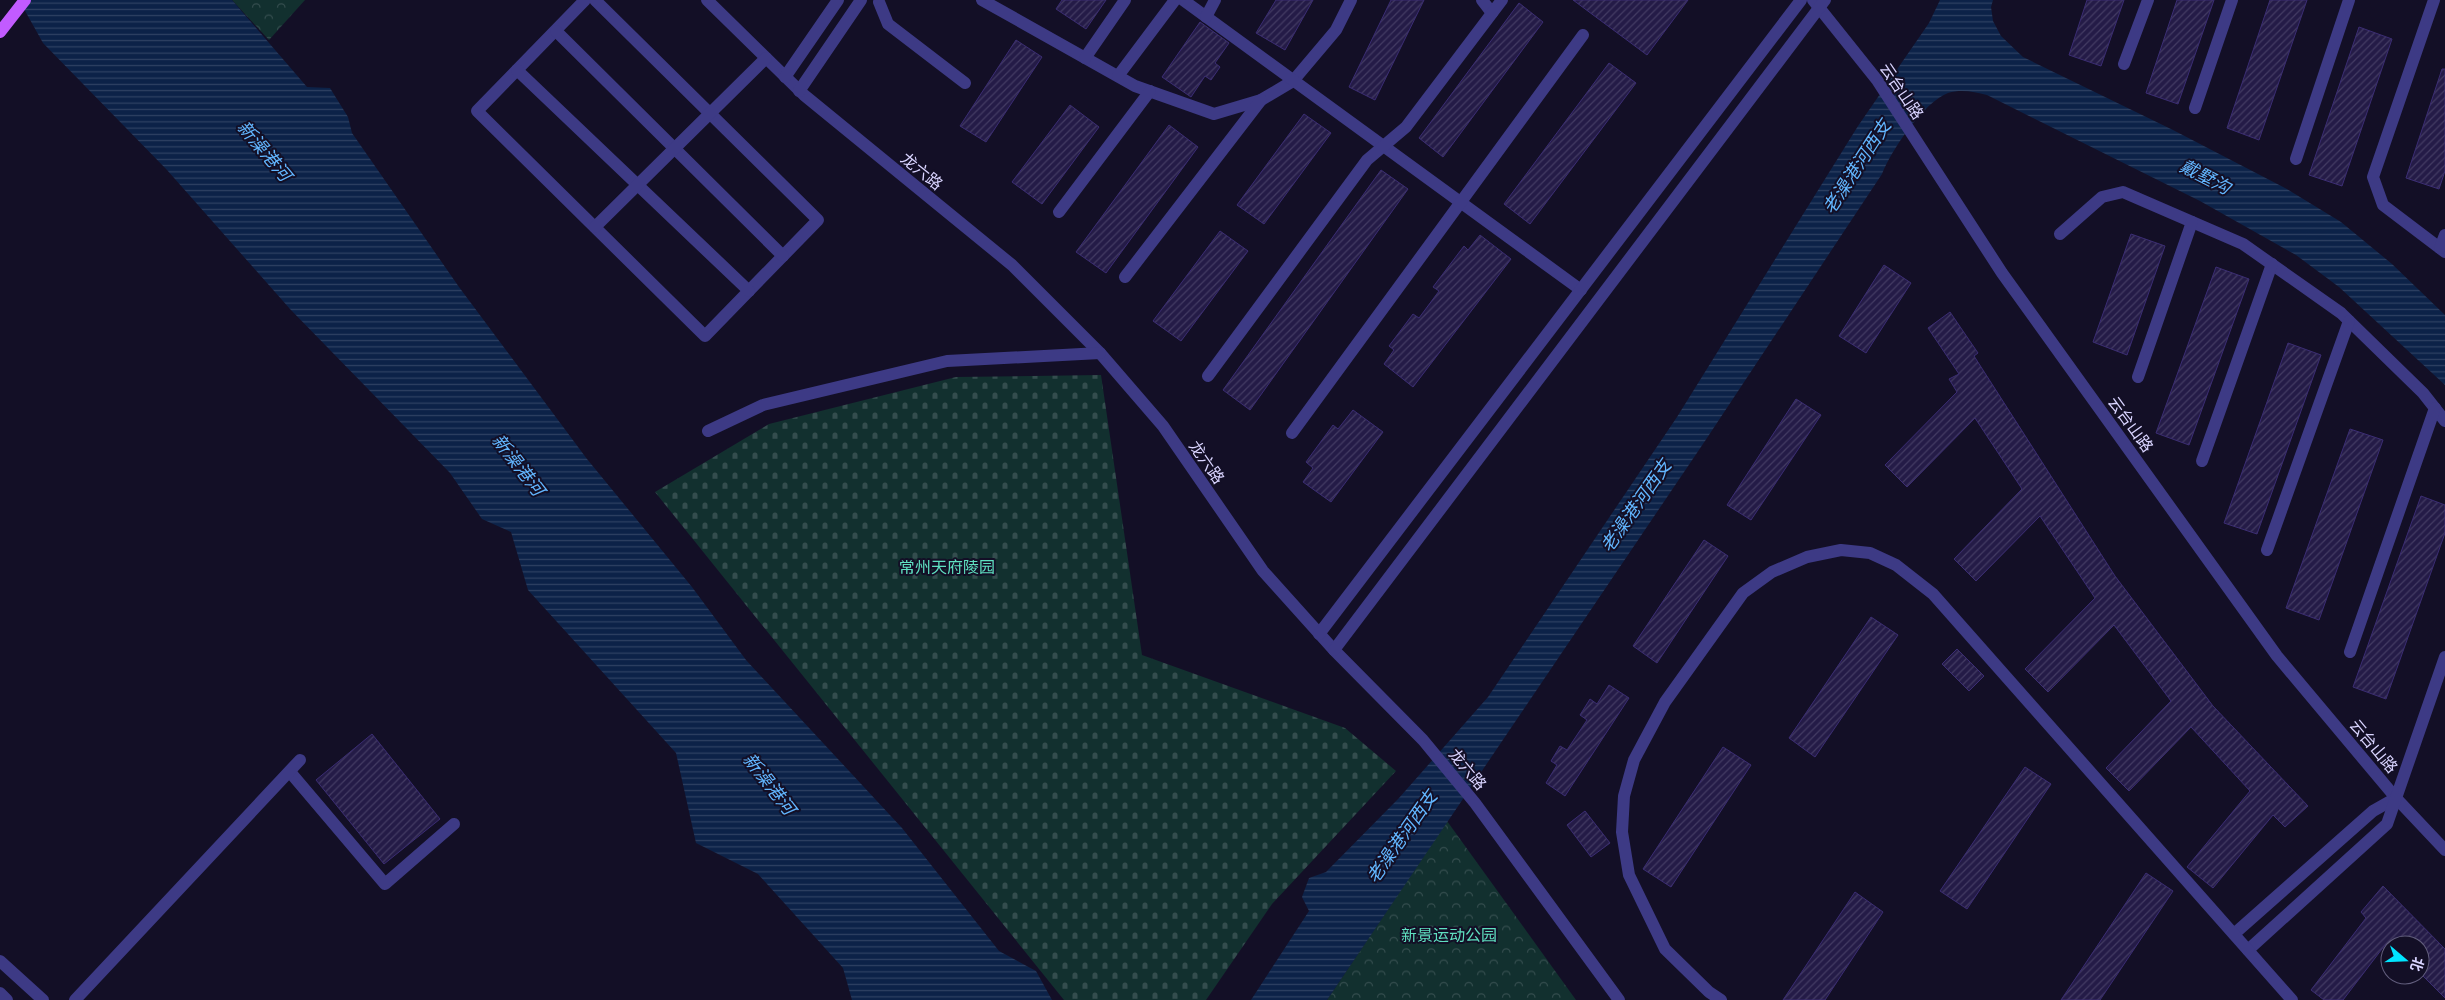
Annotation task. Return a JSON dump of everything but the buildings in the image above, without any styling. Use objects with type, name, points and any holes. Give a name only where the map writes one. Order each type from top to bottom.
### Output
[{"type":"main road","points":[[0,32],[22,4]]},
{"type":"street","points":[[585,0],[477,111],[705,336],[818,220],[595,0]]},
{"type":"street","name":"龙六路","points":[[707,0],[799,91],[1012,265],[1100,353],[1163,426],[1264,571],[1334,650],[1423,740],[1475,803],[1619,1000]]},
{"type":"street","points":[[785,77],[838,0]]},
{"type":"street","points":[[799,91],[862,0],[882,1],[888,24],[966,83]]},
{"type":"street","points":[[982,0],[1118,76],[1150,91],[1214,114],[1261,100],[1293,81],[1336,30],[1351,0]]},
{"type":"street","points":[[1085,58],[1125,0]]},
{"type":"street","points":[[1118,76],[1175,0]]},
{"type":"street","points":[[1183,0],[1581,290]]},
{"type":"street","points":[[1206,17],[1215,0]]},
{"type":"street","points":[[1482,0],[1492,13]]},
{"type":"street","points":[[1208,376],[1367,160],[1406,127],[1502,0]]},
{"type":"street","points":[[1319,634],[1801,0]]},
{"type":"street","points":[[2124,64],[2148,0]]},
{"type":"street","points":[[2195,108],[2232,0]]},
{"type":"street","points":[[2296,159],[2349,0]]},
{"type":"street","points":[[2434,0],[2373,177],[2383,205],[2443,250],[2445,235]]},
{"type":"street","points":[[1334,650],[1819,2]]},
{"type":"street","name":"云台山路","points":[[1819,2],[1877,80],[2002,273],[2277,656],[2396,798],[2445,850]]},
{"type":"street","points":[[556,30],[784,256]]},
{"type":"street","points":[[1292,433],[1584,35]]},
{"type":"street","points":[[595,227],[766,58]]},
{"type":"street","points":[[517,70],[749,291]]},
{"type":"street","points":[[1059,212],[1150,91]]},
{"type":"street","points":[[1125,277],[1261,100]]},
{"type":"street","points":[[2060,234],[2102,197],[2123,192],[2243,244],[2349,321],[2423,393],[2445,421]]},
{"type":"street","points":[[2138,377],[2192,222]]},
{"type":"street","points":[[2202,461],[2272,264]]},
{"type":"street","points":[[2267,550],[2349,321]]},
{"type":"street","points":[[708,431],[763,405],[947,361],[1100,353]]},
{"type":"street","points":[[2350,652],[2435,408]]},
{"type":"street","points":[[1721,1000],[1709,992],[1665,949],[1647,915],[1629,875],[1622,832],[1624,796],[1634,760],[1665,702],[1743,593],[1772,572],[1807,557],[1841,550],[1870,553],[1896,565],[1933,594],[2292,1000]]},
{"type":"street","points":[[2248,950],[2387,824],[2445,657]]},
{"type":"street","points":[[75,1000],[300,760]]},
{"type":"street","points":[[290,772],[386,884],[454,824]]},
{"type":"street","points":[[2234,934],[2373,811],[2396,798]]},
{"type":"street","points":[[0,961],[43,1000]]},
{"type":"street","points":[[0,993],[7,1000]]},
{"type":"green space","points":[[232,0],[305,0],[269,40]]},
{"type":"green space","name":"常州天府陵园","points":[[1101,375],[1142,655],[1345,728],[1396,771],[1272,904],[1206,1000],[1064,1000],[655,492],[769,424],[956,377]]},
{"type":"green space","name":"新景运动公园","points":[[1447,821],[1576,1000],[1327,1000]]},
{"type":"water","name":"新澡港河","points":[[19,0],[232,0],[307,87],[330,88],[348,117],[352,133],[459,287],[587,459],[692,587],[746,660],[902,828],[999,951],[1036,971],[1052,1000],[852,1000],[843,968],[758,874],[696,843],[676,753],[528,590],[511,532],[482,519],[450,473],[290,309],[167,170],[43,43]]},
{"type":"water","points":[[1940,0],[1993,0],[1991,7],[1993,21],[2001,36],[2023,57],[2173,130],[2285,188],[2341,222],[2392,264],[2445,315],[2445,385],[2339,287],[2296,255],[2200,201],[1987,95],[1963,91],[1948,93],[1938,98],[1909,128],[1893,152],[1882,174],[1705,441],[1327,1000],[1251,1000],[1309,911],[1302,897],[1309,878],[1326,872],[1399,798],[1488,697],[1677,417],[1858,126],[1929,23]]},
{"type":"water label","name":"老澡港河西支","points":[[1857,167]]},
{"type":"water label","name":"戴墅沟","points":[[2205,177]]},
{"type":"water label","name":"老澡港河西支","points":[[1636,506]]},
{"type":"water label","name":"老澡港河西支","points":[[1402,837]]}]
